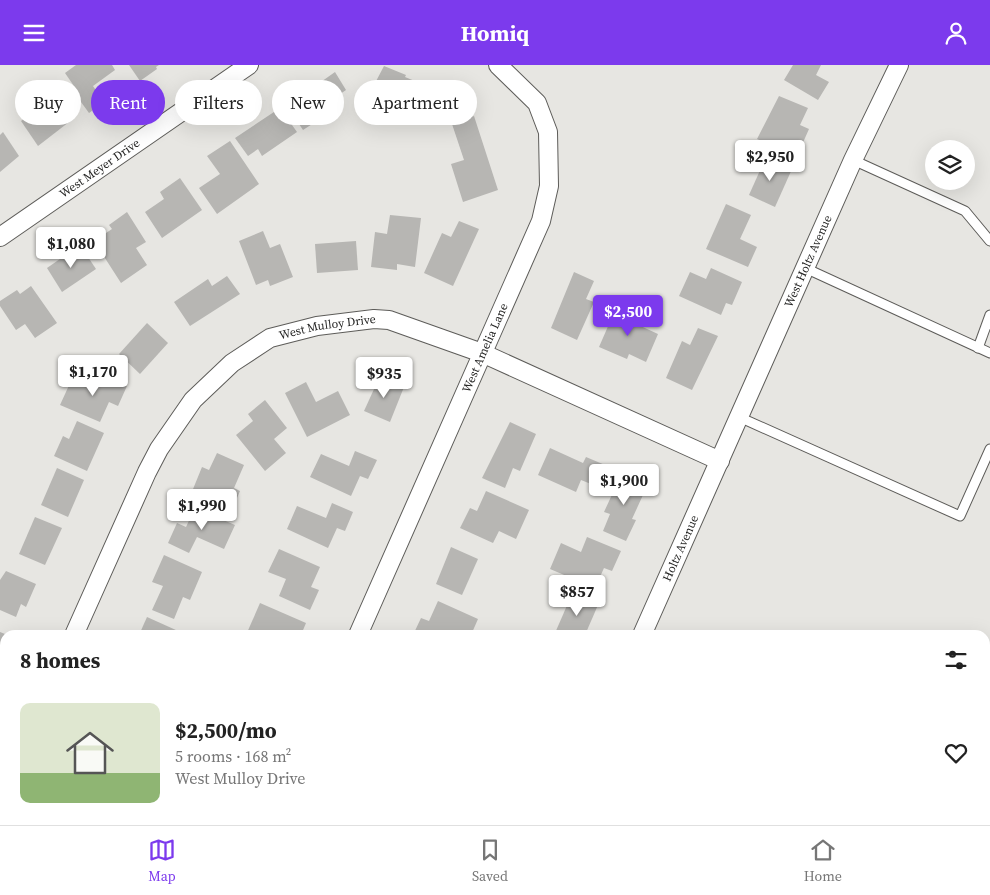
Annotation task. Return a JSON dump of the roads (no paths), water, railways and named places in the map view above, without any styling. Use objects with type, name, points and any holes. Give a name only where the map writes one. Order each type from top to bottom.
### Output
[{"type":"street","name":"West Meyer Drive","points":[[0,237],[249,65]]},
{"type":"street","name":"West Amelia Lane","points":[[360,630],[540,221],[549,187],[548,132],[537,103],[498,65]]},
{"type":"street","name":"West Holtz Avenue","points":[[720,461],[853,160],[899,65]]},
{"type":"street","name":"West Mulloy Drive","points":[[76,630],[159,449],[193,400],[232,363],[270,338],[317,326],[374,319],[389,320],[482,353],[720,461]]},
{"type":"street","name":"Holtz Avenue","points":[[644,630],[720,461]]},
{"type":"lane","points":[[853,160],[965,211],[990,241]]},
{"type":"lane","points":[[805,268],[990,353]]},
{"type":"lane","points":[[978,348],[990,315]]},
{"type":"lane","points":[[739,417],[960,516],[990,449]]}]
